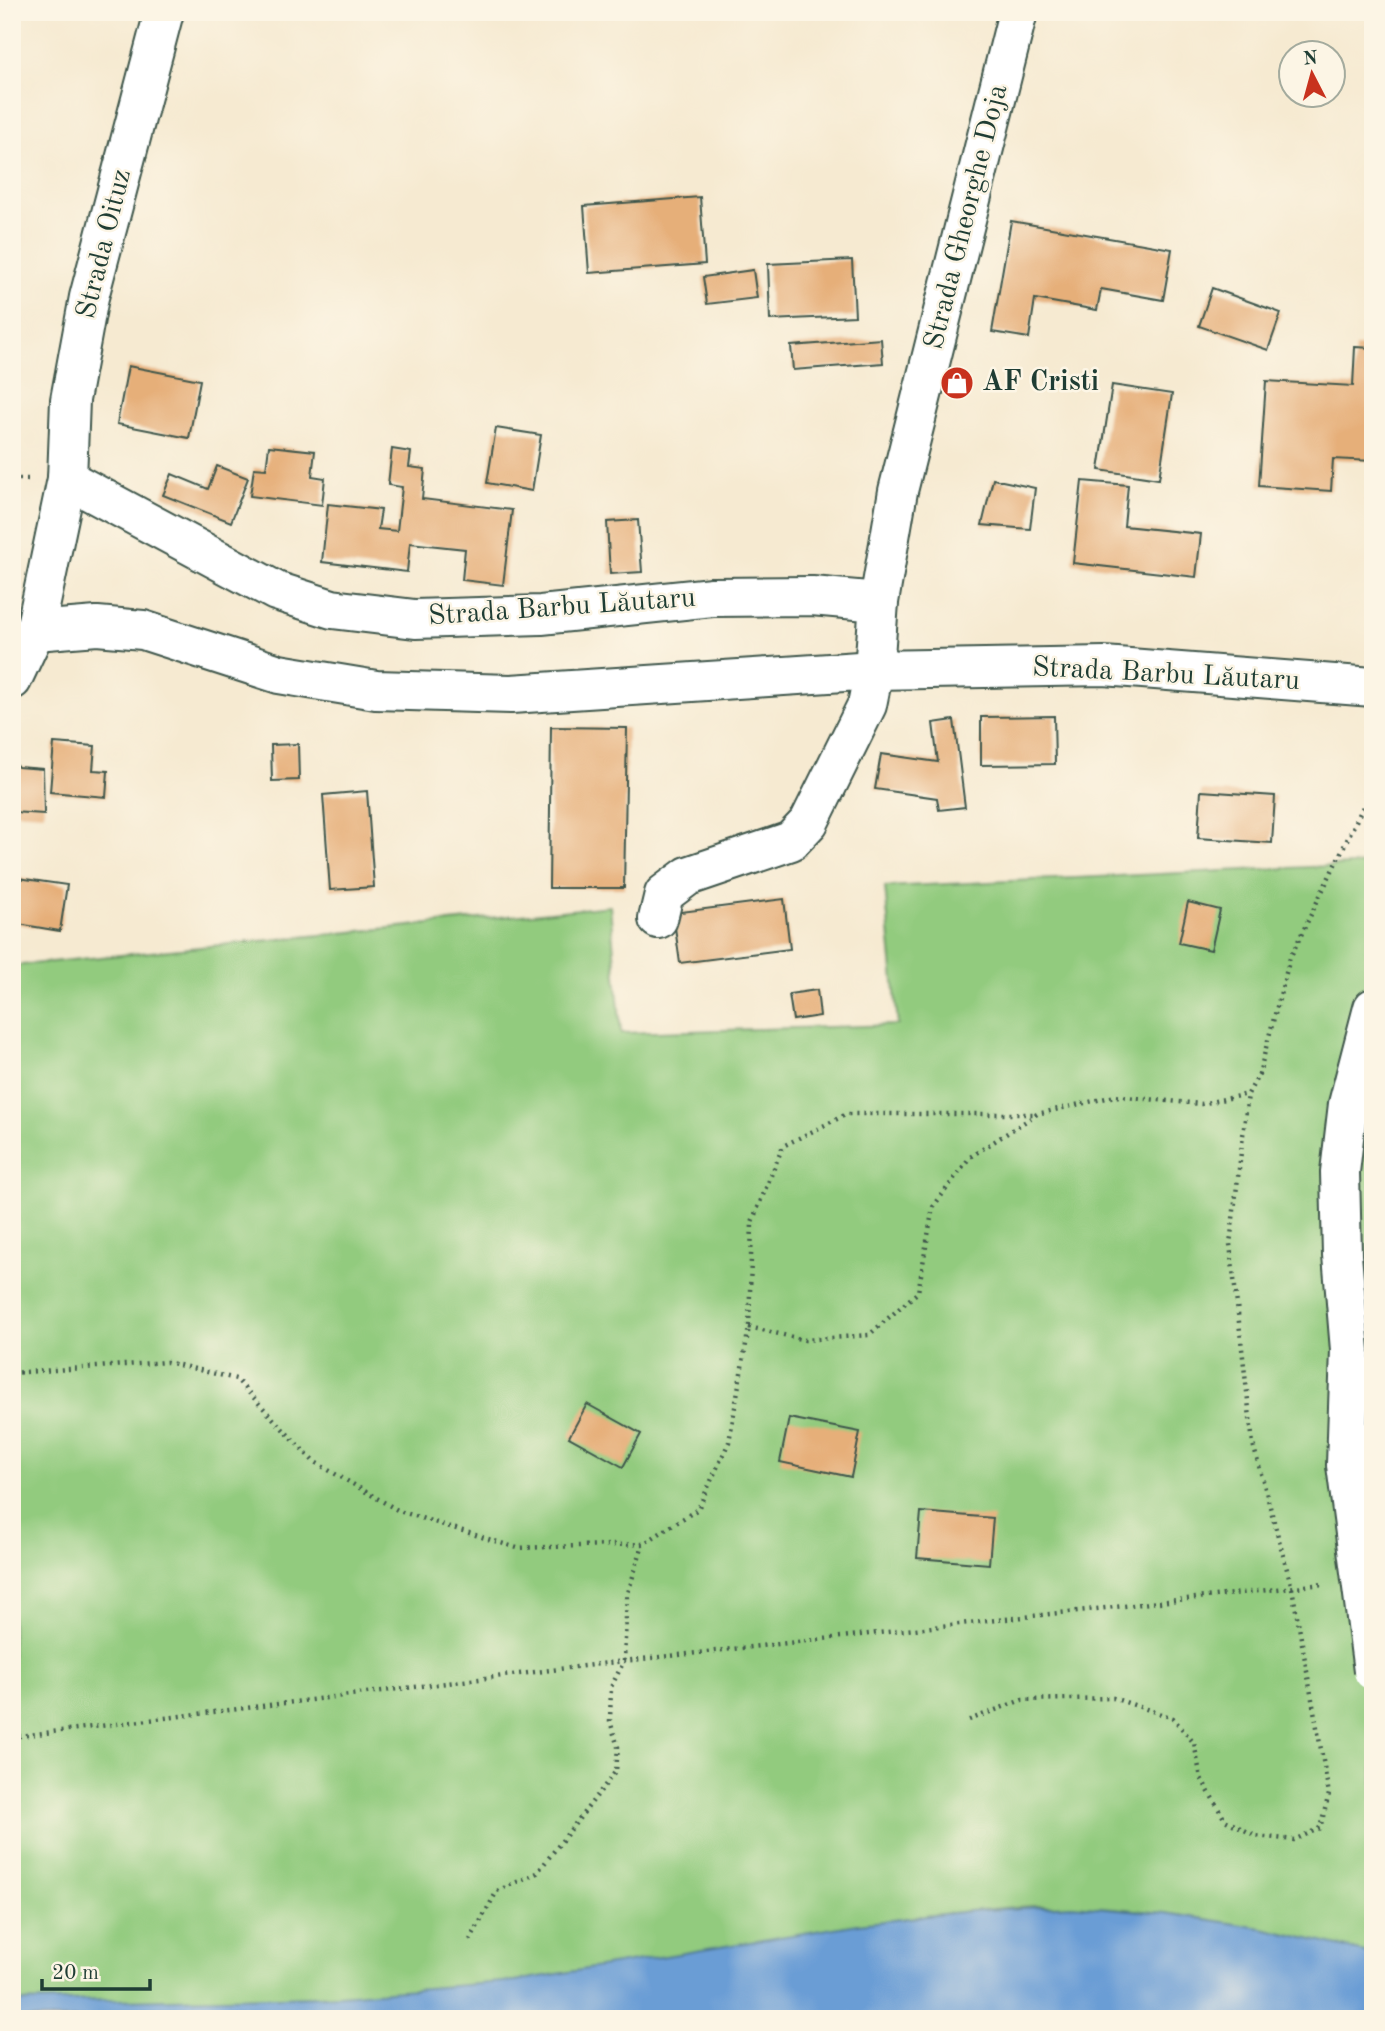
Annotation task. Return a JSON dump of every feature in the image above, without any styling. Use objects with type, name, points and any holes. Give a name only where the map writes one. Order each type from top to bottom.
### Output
[{"type":"street","name":"Strada Oituz","points":[[12,680],[35,631],[67,479],[70,400],[89,298],[164,12]]},
{"type":"street","name":"Strada Gheorghe Doja","points":[[659,919],[664,894],[688,876],[791,841],[809,822],[867,705],[874,670],[879,602],[898,491],[1018,12]]},
{"type":"street","name":"Strada Barbu Lăutaru","points":[[67,479],[276,591],[332,609],[415,619],[541,615],[712,597],[812,596],[879,602]]},
{"type":"street","name":"Strada Barbu Lăutaru","points":[[35,631],[97,626],[143,630],[279,674],[376,690],[511,694],[874,670],[1104,666],[1373,687]]},
{"type":"street","points":[[1373,1007],[1348,1104],[1340,1172],[1342,1255],[1350,1350],[1346,1465],[1373,1671]]},
{"type":"street","points":[[1350,1350],[1373,1404]]},
{"type":"path","points":[[969,1720],[1022,1700],[1113,1699],[1173,1718],[1194,1743],[1201,1778],[1225,1819],[1256,1836],[1294,1840],[1320,1828],[1329,1794],[1292,1588],[1253,1444],[1230,1244],[1248,1094],[1259,1074],[1290,958],[1373,786]]},
{"type":"path","points":[[12,1373],[167,1362],[236,1379],[313,1461],[399,1511],[517,1548],[643,1544],[698,1509],[729,1441],[749,1327],[752,1222],[783,1146],[847,1114],[1037,1114],[1115,1096],[1201,1104],[1248,1094]]},
{"type":"path","points":[[749,1327],[805,1340],[869,1335],[918,1292],[933,1207],[970,1157],[1037,1114]]},
{"type":"path","points":[[470,1940],[497,1891],[537,1872],[616,1771],[618,1747],[610,1721],[611,1687],[624,1661],[627,1596],[643,1544]]},
{"type":"path","points":[[12,1737],[624,1661],[1332,1583]]},
{"type":"green space","points":[[1373,864],[1373,1954],[1262,1929],[1187,1916],[1112,1908],[1035,1906],[975,1910],[866,1924],[615,1967],[452,1988],[327,1996],[12,2002],[12,966],[610,906],[621,1033],[898,1025],[885,887]]},
{"type":"water","points":[[1072,1905],[1166,1913],[1262,1928],[1373,1954],[1373,2019],[12,2019],[12,2002],[327,1996],[515,1981],[858,1924],[970,1911]]},
{"type":"building","points":[[700,197],[705,264],[589,273],[584,206]]},
{"type":"building","points":[[1011,221],[1172,249],[1163,300],[1101,289],[1097,310],[1035,299],[1029,338],[992,332]]},
{"type":"building","points":[[852,260],[855,316],[770,320],[768,264]]},
{"type":"building","points":[[753,270],[757,298],[707,304],[703,277]]},
{"type":"building","points":[[1212,288],[1281,313],[1268,350],[1199,326]]},
{"type":"building","points":[[881,339],[883,363],[793,370],[791,346]]},
{"type":"building","points":[[1355,347],[1373,348],[1373,461],[1333,459],[1331,491],[1259,486],[1266,381],[1353,386]]},
{"type":"building","points":[[128,366],[200,380],[189,438],[117,424]]},
{"type":"building","points":[[1112,385],[1172,394],[1159,479],[1099,470]]},
{"type":"building","points":[[496,428],[541,435],[532,491],[487,483]]},
{"type":"building","points":[[269,446],[315,451],[312,476],[325,478],[322,505],[250,496],[254,468],[266,469]]},
{"type":"building","points":[[392,449],[411,452],[409,467],[425,469],[422,499],[512,510],[503,585],[462,580],[465,549],[410,543],[407,572],[322,562],[328,504],[381,510],[378,529],[397,531],[402,487],[388,485]]},
{"type":"building","points":[[217,466],[248,478],[231,522],[163,495],[172,474],[208,489]]},
{"type":"building","points":[[993,479],[1035,488],[1030,529],[982,525]]},
{"type":"building","points":[[1082,481],[1128,485],[1124,526],[1201,534],[1196,577],[1073,563]]},
{"type":"building","points":[[638,520],[642,572],[610,574],[607,522]]},
{"type":"building","points":[[1054,716],[1055,764],[981,765],[981,717]]},
{"type":"building","points":[[954,720],[965,807],[939,810],[937,798],[875,789],[881,754],[938,762],[933,723]]},
{"type":"building","points":[[551,727],[627,728],[624,888],[549,888]]},
{"type":"building","points":[[54,743],[95,746],[93,770],[108,771],[106,797],[50,792]]},
{"type":"building","points":[[298,744],[299,780],[272,781],[271,745]]},
{"type":"building","points":[[12,759],[18,767],[43,769],[44,814],[12,812]]},
{"type":"building","points":[[367,791],[374,887],[330,890],[323,795]]},
{"type":"building","points":[[1201,791],[1275,796],[1272,843],[1198,838]]},
{"type":"building","points":[[18,878],[67,885],[60,931],[12,923]]},
{"type":"building","points":[[784,899],[790,949],[680,963],[673,913]]},
{"type":"building","points":[[1188,902],[1220,910],[1211,950],[1179,943]]},
{"type":"building","points":[[817,990],[820,1016],[793,1020],[789,994]]},
{"type":"building","points":[[587,1404],[641,1434],[623,1467],[569,1437]]},
{"type":"building","points":[[789,1418],[860,1432],[851,1477],[780,1462]]},
{"type":"building","points":[[921,1512],[993,1518],[989,1564],[917,1558]]},
{"type":"place","name":"AF Cristi","points":[[957,383]]}]
